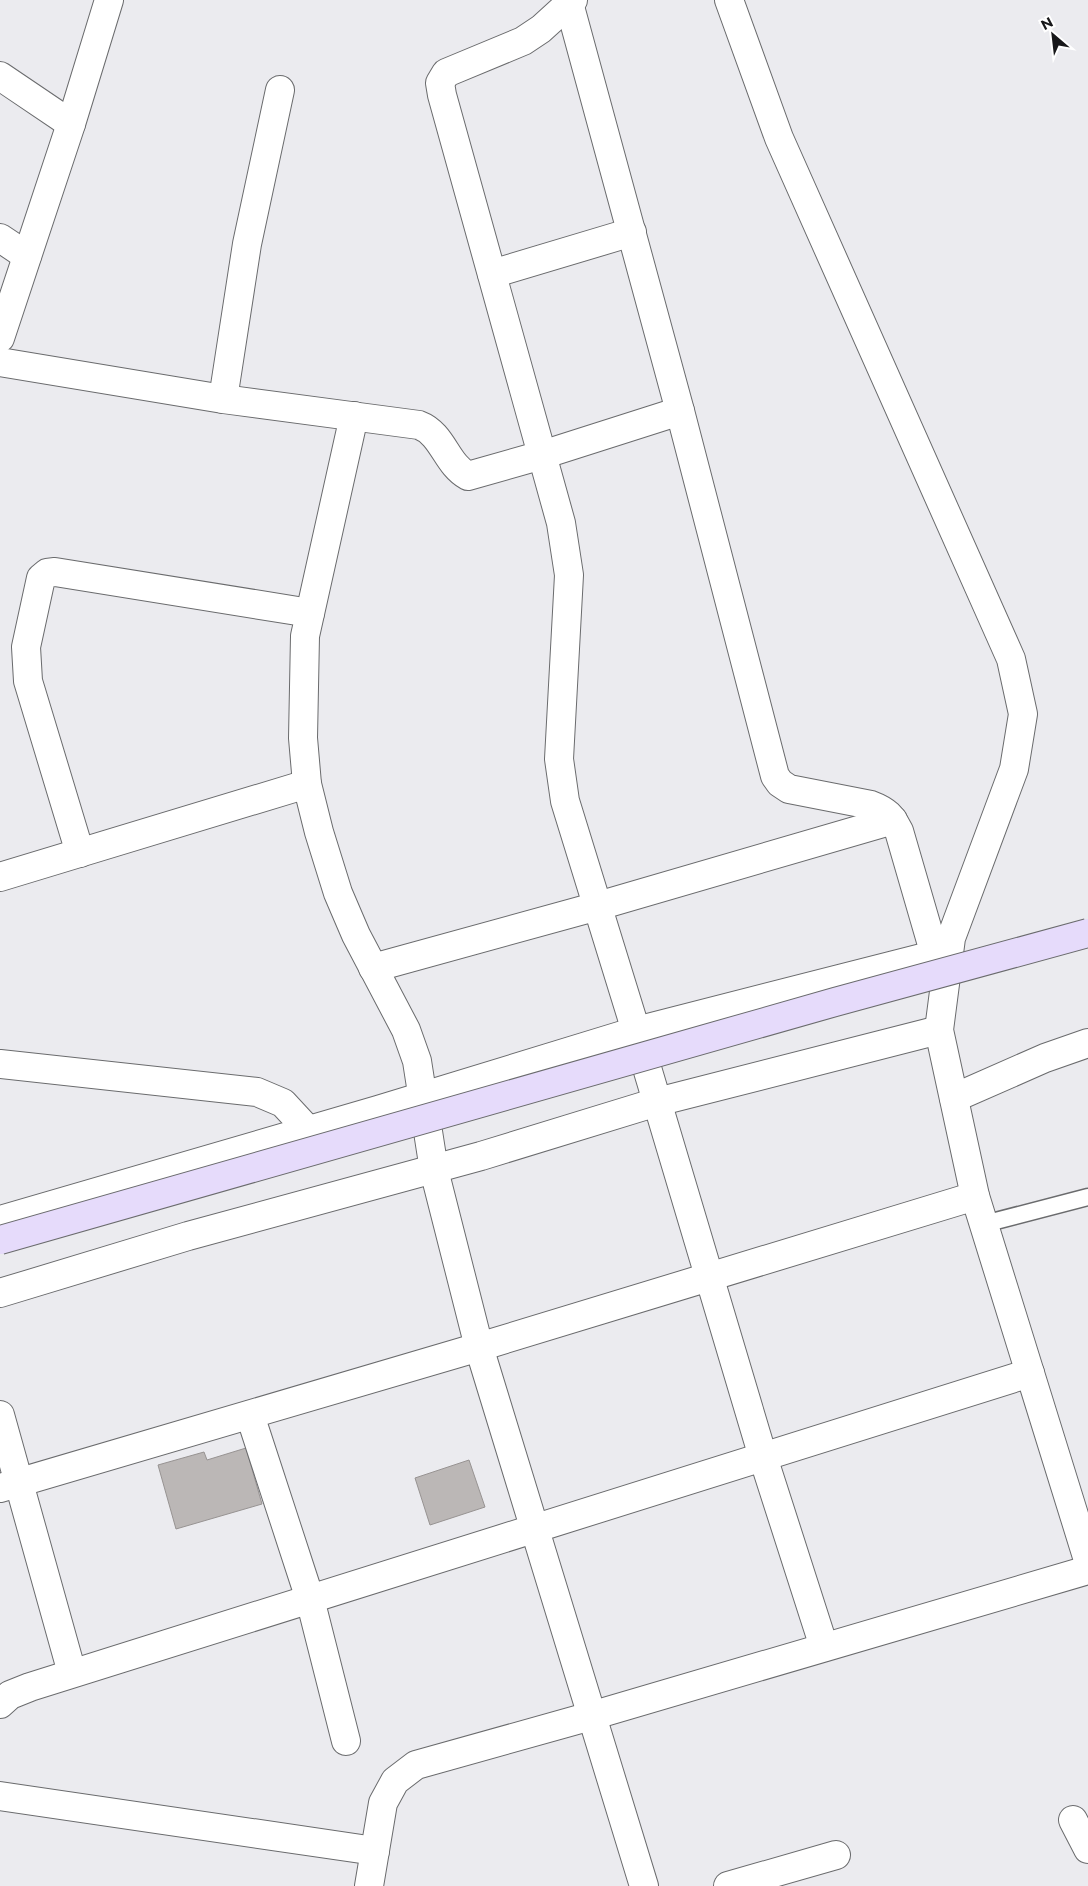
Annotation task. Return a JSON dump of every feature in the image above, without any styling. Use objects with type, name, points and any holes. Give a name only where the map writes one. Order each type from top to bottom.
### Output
[{"type":"main road","points":[[0,1240],[835,1002],[1088,934]]},
{"type":"street","points":[[0,338],[72,124],[109,0]]},
{"type":"street","points":[[0,1220],[636,1031],[942,953],[951,938],[1014,769],[1023,714],[1011,659],[779,138],[729,0]]},
{"type":"street","points":[[824,1647],[764,1457],[565,801],[559,759],[569,575],[561,523],[440,83],[446,73],[523,41],[541,29],[571,2],[775,776],[780,783],[789,789],[871,805],[884,810],[893,820],[899,831],[942,953],[939,1030],[975,1196],[1088,1560]]},
{"type":"street","points":[[0,76],[72,124]]},
{"type":"street","points":[[223,399],[247,244],[280,90]]},
{"type":"street","points":[[492,274],[632,232]]},
{"type":"street","points":[[0,238],[27,256]]},
{"type":"street","points":[[0,362],[223,399],[419,425],[428,428],[436,436],[460,472],[468,476],[542,456],[680,411]]},
{"type":"street","points":[[354,416],[305,636],[303,729],[307,784],[319,832],[338,893],[356,935],[406,1030],[417,1061],[434,1170],[480,1347],[644,1886]]},
{"type":"street","points":[[80,853],[28,681],[26,647],[42,578],[47,573],[55,572],[310,613]]},
{"type":"street","points":[[0,877],[307,784]]},
{"type":"street","points":[[373,968],[598,906],[893,820]]},
{"type":"street","points":[[0,1293],[188,1236],[434,1170],[657,1102],[939,1030]]},
{"type":"street","points":[[954,1098],[1028,1065],[1088,1043]]},
{"type":"street","points":[[0,1064],[257,1092],[283,1103],[308,1130]]},
{"type":"street","points":[[10,1485],[480,1347],[975,1196]]},
{"type":"street","points":[[0,1704],[10,1694],[72,1674],[1030,1373]]},
{"type":"street","points":[[0,1415],[10,1485],[72,1674]]},
{"type":"street","points":[[250,1415],[310,1599],[346,1741]]},
{"type":"street","points":[[369,1886],[383,1803],[395,1781],[416,1765],[591,1716],[1088,1570]]},
{"type":"street","points":[[0,1796],[375,1851]]},
{"type":"street","points":[[1073,1820],[1088,1849]]},
{"type":"street","points":[[733,1885],[836,1855]]},
{"type":"lane","points":[[984,1224],[1088,1197]]},
{"type":"building","points":[[246,1448],[262,1504],[176,1529],[158,1465],[204,1452],[207,1460]]},
{"type":"building","points":[[469,1460],[485,1507],[430,1525],[415,1478]]}]
